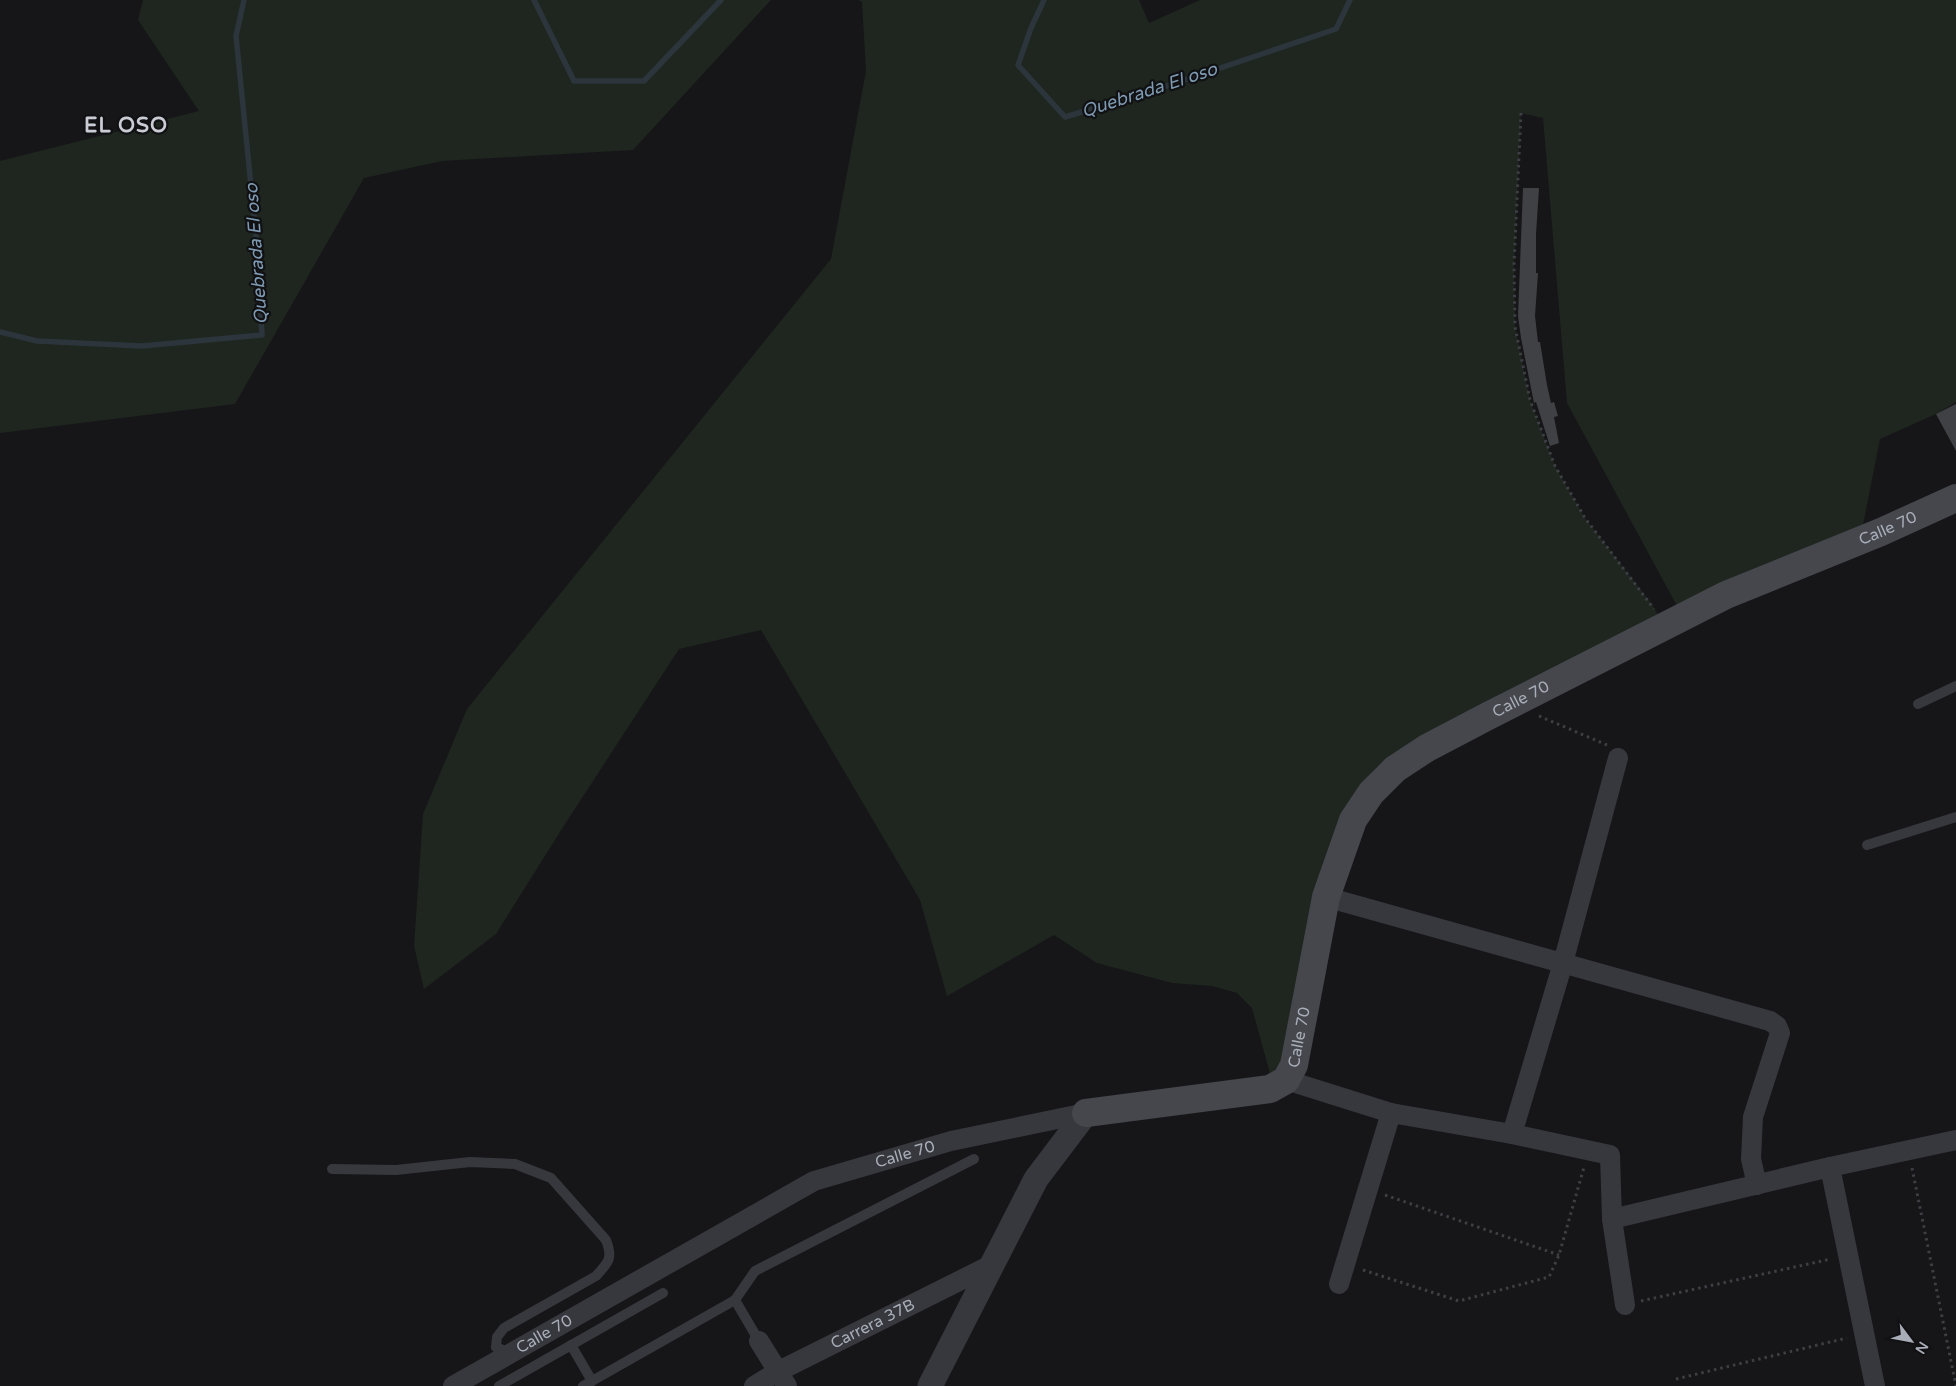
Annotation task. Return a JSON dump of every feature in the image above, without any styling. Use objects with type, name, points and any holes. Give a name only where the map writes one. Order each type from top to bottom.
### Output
[{"type":"main road","name":"Calle 70","points":[[1086,1113],[1270,1088],[1286,1080],[1294,1065],[1326,897],[1353,820],[1370,793],[1395,769],[1427,748],[1726,595],[1881,532],[1956,498]]},
{"type":"street","points":[[1512,1134],[1563,964],[1618,758]]},
{"type":"street","points":[[1326,897],[1770,1021],[1777,1026],[1780,1034],[1753,1117],[1752,1159],[1758,1185]]},
{"type":"street","points":[[1286,1080],[1391,1113],[1512,1134],[1610,1155],[1612,1219],[1625,1305]]},
{"type":"street","points":[[930,1386],[1036,1179],[1086,1113]]},
{"type":"street","name":"Calle 70","points":[[452,1386],[814,1181],[951,1141],[1086,1113]]},
{"type":"street","points":[[1339,1284],[1391,1113]]},
{"type":"street","points":[[1612,1219],[1830,1167],[1956,1140]]},
{"type":"street","points":[[1830,1167],[1875,1386]]},
{"type":"street","name":"Carrera 37B","points":[[754,1386],[783,1379],[992,1264]]},
{"type":"street","points":[[759,1341],[783,1379]]},
{"type":"lane","points":[[1918,704],[1956,686]]},
{"type":"lane","points":[[1867,846],[1956,817]]},
{"type":"lane","points":[[571,1345],[587,1384],[735,1300],[755,1271],[974,1159]]},
{"type":"lane","points":[[332,1169],[396,1170],[470,1162],[515,1164],[551,1178],[606,1240],[611,1252],[607,1264],[596,1276],[504,1328],[497,1337],[496,1347],[510,1353]]},
{"type":"lane","points":[[498,1386],[663,1293]]},
{"type":"lane","points":[[735,1300],[759,1341]]},
{"type":"path","points":[[1521,113],[1514,264],[1515,327],[1530,400],[1555,466],[1585,518],[1651,603],[1664,627]]},
{"type":"path","points":[[1523,698],[1530,712],[1603,742],[1614,749],[1618,758]]},
{"type":"path","points":[[1345,1264],[1459,1301],[1548,1277],[1560,1255],[1588,1150]]},
{"type":"path","points":[[1908,1150],[1956,1386]]},
{"type":"path","points":[[1368,1189],[1560,1255]]},
{"type":"path","points":[[1625,1305],[1848,1255]]},
{"type":"path","points":[[1676,1379],[1865,1334]]},
{"type":"shaded area","points":[[143,0],[771,0],[633,150],[442,161],[364,178],[235,404],[0,433],[0,161],[199,111],[138,20]]},
{"type":"shaded area","points":[[858,0],[1139,0],[1149,23],[1200,0],[1956,0],[1956,402],[1936,414],[1880,439],[1860,540],[1666,626],[1371,793],[1306,1002],[1294,1065],[1272,1081],[1252,1008],[1237,993],[1212,986],[1172,983],[1097,963],[1054,935],[947,996],[920,900],[761,630],[679,649],[496,934],[424,989],[414,946],[423,814],[467,709],[831,259],[866,71],[862,2]],"holes":[[[1521,113],[1543,118],[1567,403],[1683,617],[1665,626],[1651,603],[1585,518],[1555,466],[1530,400],[1515,327],[1514,264]]]},
{"type":"building","points":[[1523,188],[1539,188],[1536,234],[1536,273],[1538,273],[1535,316],[1538,342],[1540,342],[1551,403],[1554,402],[1558,416],[1554,417],[1559,443],[1550,446],[1536,402],[1534,403],[1518,316]]},
{"type":"building","points":[[1956,404],[1956,451],[1936,414]]},
{"type":"waterway","name":"Quebrada El oso","points":[[0,332],[37,341],[142,346],[262,335],[256,236],[236,36],[244,0]]},
{"type":"waterway","name":"Quebrada El oso","points":[[534,0],[574,81],[644,81],[721,0]]},
{"type":"waterway","name":"Quebrada El oso","points":[[1044,0],[1031,28],[1018,65],[1065,117],[1155,90],[1336,29],[1350,0]]},
{"type":"district","name":"EL OSO","points":[[126,125]]}]
